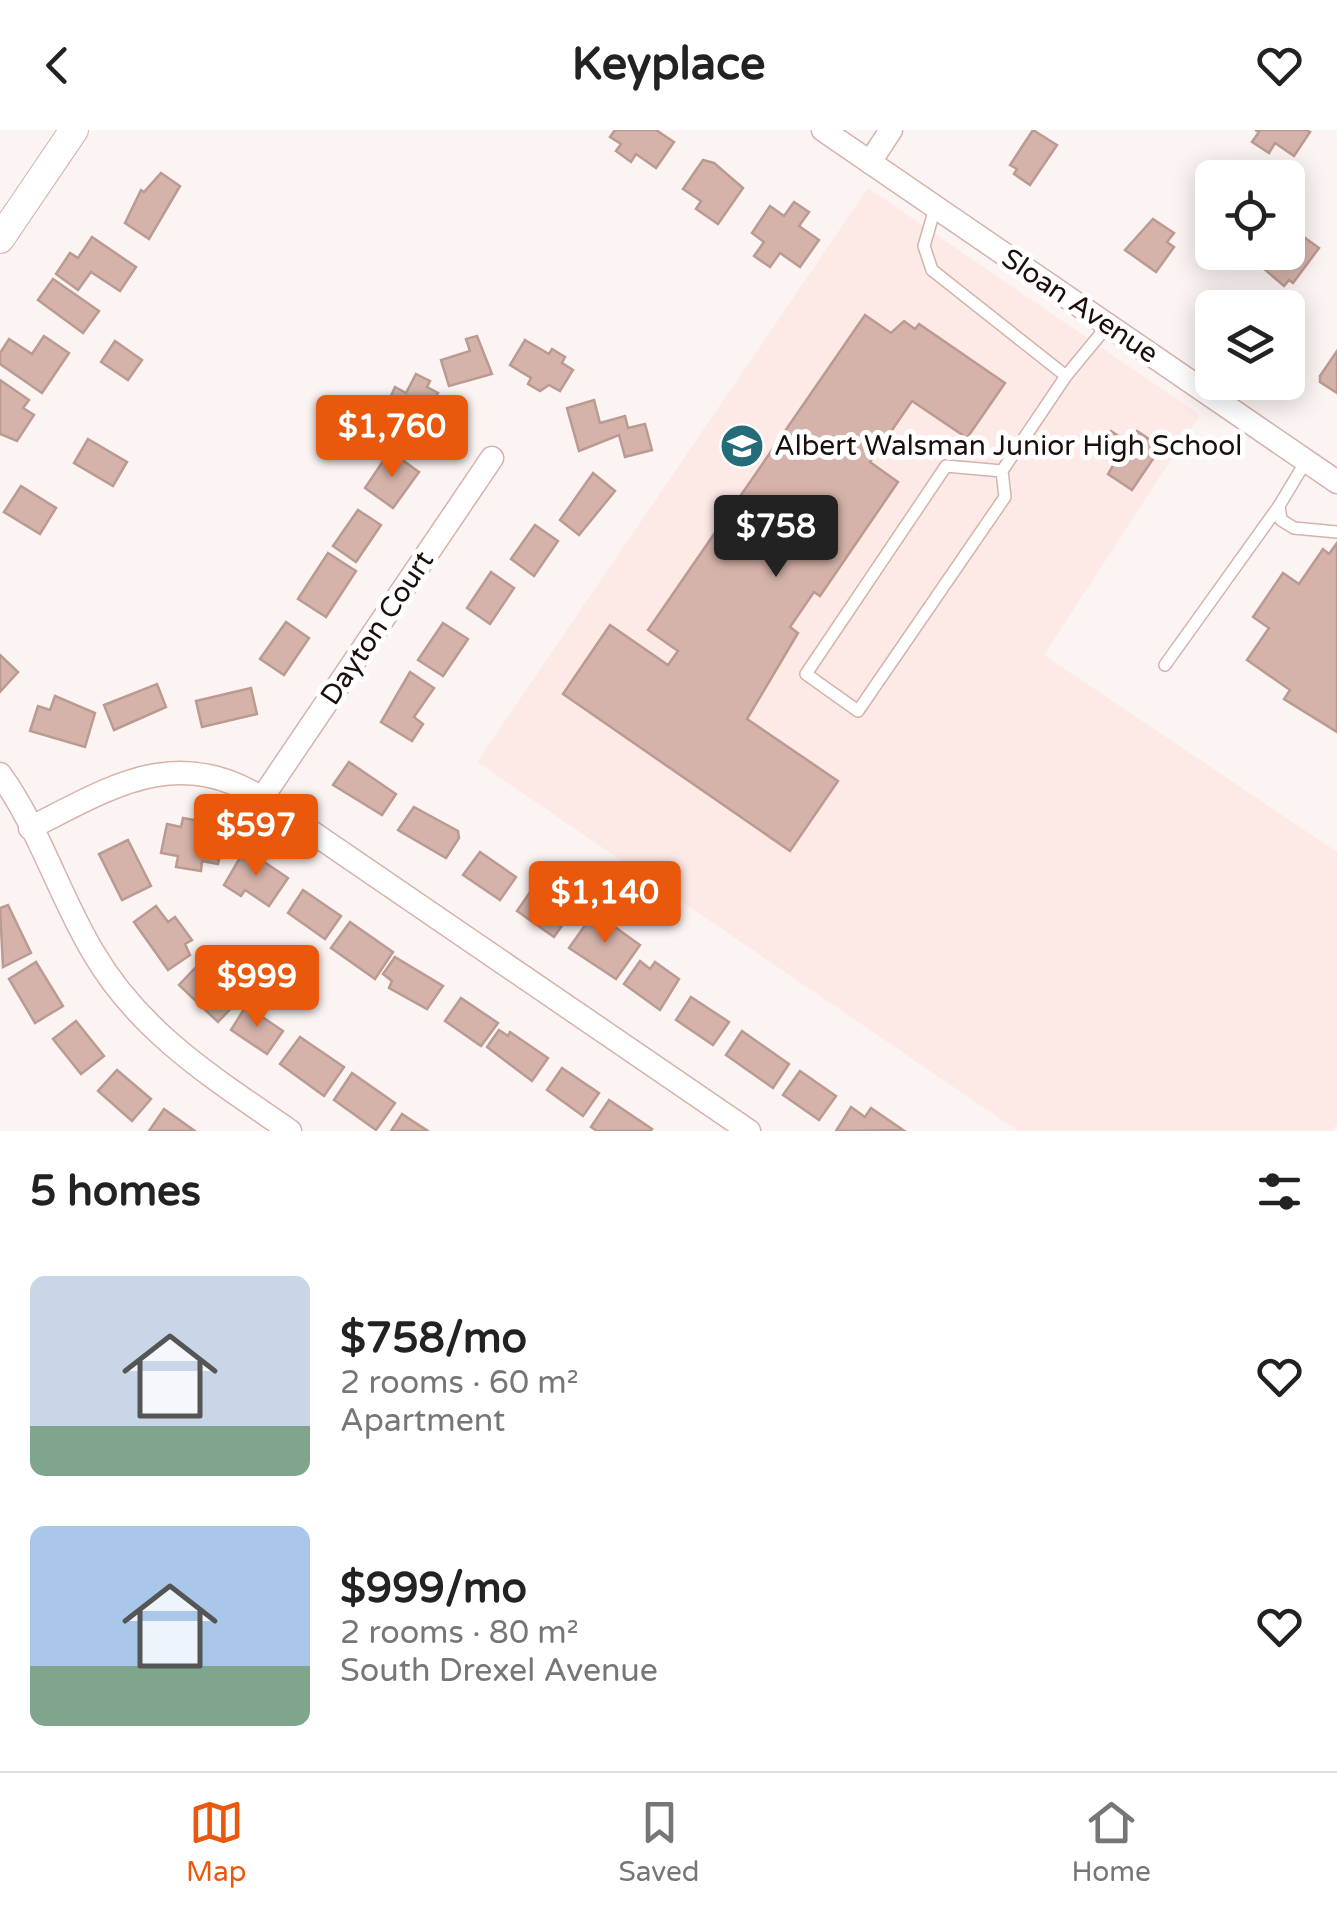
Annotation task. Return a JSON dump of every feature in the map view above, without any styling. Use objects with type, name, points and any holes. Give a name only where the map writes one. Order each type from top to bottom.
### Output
[{"type":"street","points":[[0,239],[74,130]]},
{"type":"street","name":"Sloan Avenue","points":[[823,130],[1337,482]]},
{"type":"street","points":[[870,162],[891,130]]},
{"type":"street","name":"Dayton Court","points":[[262,798],[492,458]]},
{"type":"street","points":[[0,774],[93,952],[129,1004],[190,1062],[284,1129]]},
{"type":"street","points":[[30,828],[148,774],[212,776],[262,798],[749,1131]]},
{"type":"lane","points":[[936,207],[924,246],[932,270],[1066,376]]},
{"type":"lane","points":[[1002,471],[946,466],[806,674],[858,711],[1005,497],[1002,471],[1066,376],[1108,325]]},
{"type":"lane","points":[[1165,665],[1279,506],[1306,460]]},
{"type":"lane","points":[[1279,506],[1281,520],[1294,528],[1337,532]]},
{"type":"shaded area","points":[[868,188],[1200,415],[1044,655],[1337,852],[1337,1124],[1332,1131],[1018,1131],[477,762]]},
{"type":"building","points":[[615,130],[656,130],[674,142],[656,168],[636,154],[631,162],[616,151],[621,144],[610,137]]},
{"type":"building","points":[[1033,130],[1057,145],[1030,185],[1014,174],[1017,169],[1010,165]]},
{"type":"building","points":[[1255,130],[1310,132],[1294,156],[1275,143],[1269,153],[1252,142],[1259,132]]},
{"type":"building","points":[[703,160],[714,163],[743,188],[718,224],[696,209],[701,201],[683,189]]},
{"type":"building","points":[[161,173],[180,186],[149,239],[125,223],[141,190],[144,192]]},
{"type":"building","points":[[794,202],[809,212],[799,226],[819,240],[800,267],[780,253],[770,267],[754,256],[764,242],[752,233],[770,206],[784,216]]},
{"type":"building","points":[[1153,219],[1174,233],[1167,242],[1174,247],[1156,272],[1125,250]]},
{"type":"building","points":[[92,237],[136,267],[120,291],[91,272],[78,290],[56,274],[70,253],[78,258]]},
{"type":"building","points":[[1305,238],[1319,248],[1305,267]]},
{"type":"building","points":[[1265,270],[1303,270],[1293,283],[1289,280],[1284,286]]},
{"type":"building","points":[[53,279],[99,311],[83,333],[38,300]]},
{"type":"building","points":[[865,315],[891,333],[904,321],[915,329],[919,324],[1005,383],[967,438],[912,401],[870,462],[898,482],[820,596],[814,592],[790,627],[798,633],[747,719],[838,781],[790,851],[563,694],[610,625],[668,665],[678,651],[648,630]]},
{"type":"building","points":[[44,336],[69,353],[42,393],[0,364],[0,353],[9,339],[32,354]]},
{"type":"building","points":[[477,336],[492,374],[449,386],[441,360],[470,351],[466,339]]},
{"type":"building","points":[[525,340],[549,354],[552,349],[565,357],[562,363],[573,370],[560,391],[549,385],[540,391],[528,384],[531,378],[510,365]]},
{"type":"building","points":[[115,341],[142,360],[128,380],[101,362]]},
{"type":"building","points":[[1337,351],[1337,393],[1320,382],[1320,376]]},
{"type":"building","points":[[416,374],[430,381],[427,387],[438,393],[412,443],[387,430],[395,414],[385,409],[395,387],[406,393]]},
{"type":"building","points":[[0,380],[29,400],[23,408],[34,415],[17,441],[0,434]]},
{"type":"building","points":[[594,400],[600,423],[625,416],[628,428],[645,424],[652,450],[625,457],[619,435],[579,451],[567,408]]},
{"type":"building","points":[[1111,431],[1129,443],[1137,431],[1161,447],[1132,490],[1108,474],[1114,464],[1097,452]]},
{"type":"building","points":[[88,439],[127,462],[113,486],[74,463]]},
{"type":"building","points":[[390,451],[419,472],[393,508],[365,488]]},
{"type":"building","points":[[593,473],[615,491],[579,535],[560,520]]},
{"type":"building","points":[[21,486],[56,508],[40,534],[4,512]]},
{"type":"building","points":[[358,510],[381,525],[356,562],[333,546]]},
{"type":"building","points":[[535,525],[558,541],[534,576],[511,559]]},
{"type":"building","points":[[1337,543],[1337,732],[1284,699],[1290,690],[1247,660],[1269,628],[1253,617],[1283,573],[1299,584],[1323,549],[1329,554]]},
{"type":"building","points":[[328,553],[356,571],[326,617],[298,599]]},
{"type":"building","points":[[491,572],[514,588],[490,624],[467,608]]},
{"type":"building","points":[[286,622],[309,638],[284,675],[260,659]]},
{"type":"building","points":[[443,623],[468,639],[443,676],[418,660]]},
{"type":"building","points":[[0,655],[18,672],[0,692]]},
{"type":"building","points":[[410,672],[434,688],[414,717],[423,724],[412,741],[381,722]]},
{"type":"building","points":[[157,684],[166,707],[114,730],[104,705]]},
{"type":"building","points":[[251,688],[257,714],[202,727],[196,701]]},
{"type":"building","points":[[55,696],[95,713],[85,747],[30,731],[38,706],[50,710]]},
{"type":"building","points":[[349,762],[396,794],[382,815],[333,785]]},
{"type":"building","points":[[414,807],[458,831],[459,838],[446,858],[398,830]]},
{"type":"building","points":[[183,818],[205,822],[203,831],[224,835],[218,864],[202,861],[201,871],[176,867],[178,856],[161,853],[167,824],[181,827]]},
{"type":"building","points":[[128,840],[151,886],[122,900],[99,854]]},
{"type":"building","points":[[245,849],[288,878],[269,906],[245,890],[241,896],[224,885]]},
{"type":"building","points":[[480,852],[516,877],[500,900],[463,875]]},
{"type":"building","points":[[533,888],[570,914],[554,937],[517,911]]},
{"type":"building","points":[[303,890],[341,916],[325,939],[288,913]]},
{"type":"building","points":[[8,905],[31,953],[3,967],[0,908]]},
{"type":"building","points":[[156,906],[168,922],[175,917],[192,940],[185,944],[190,955],[168,970],[134,922]]},
{"type":"building","points":[[607,915],[615,920],[612,925],[640,945],[616,979],[569,948],[591,917],[601,923]]},
{"type":"building","points":[[350,922],[393,952],[375,979],[331,948]]},
{"type":"building","points":[[395,957],[443,986],[427,1009],[389,988],[392,981],[383,974]]},
{"type":"building","points":[[640,961],[650,969],[655,962],[679,979],[660,1010],[624,984]]},
{"type":"building","points":[[36,962],[63,1006],[35,1023],[9,979]]},
{"type":"building","points":[[199,964],[213,977],[219,971],[234,984],[228,998],[235,1004],[218,1022],[179,985]]},
{"type":"building","points":[[691,997],[729,1022],[713,1045],[676,1020]]},
{"type":"building","points":[[461,998],[498,1023],[481,1046],[445,1021]]},
{"type":"building","points":[[246,1006],[283,1031],[267,1054],[231,1030]]},
{"type":"building","points":[[76,1021],[104,1056],[81,1074],[53,1039]]},
{"type":"building","points":[[499,1030],[508,1036],[510,1032],[548,1058],[532,1081],[487,1047]]},
{"type":"building","points":[[742,1031],[789,1064],[773,1088],[726,1055]]},
{"type":"building","points":[[300,1037],[344,1067],[324,1096],[280,1064]]},
{"type":"building","points":[[562,1068],[599,1093],[583,1116],[547,1090]]},
{"type":"building","points":[[117,1070],[151,1099],[132,1121],[98,1091]]},
{"type":"building","points":[[800,1071],[836,1096],[819,1120],[783,1095]]},
{"type":"building","points":[[352,1073],[395,1103],[376,1130],[334,1100]]},
{"type":"building","points":[[609,1100],[651,1131],[597,1131],[591,1127]]},
{"type":"building","points":[[851,1107],[865,1117],[871,1108],[903,1130],[836,1131]]},
{"type":"building","points":[[164,1109],[195,1131],[149,1131]]},
{"type":"building","points":[[402,1114],[428,1131],[391,1131]]},
{"type":"place","name":"Albert Walsman Junior High School","points":[[742,446]]}]
